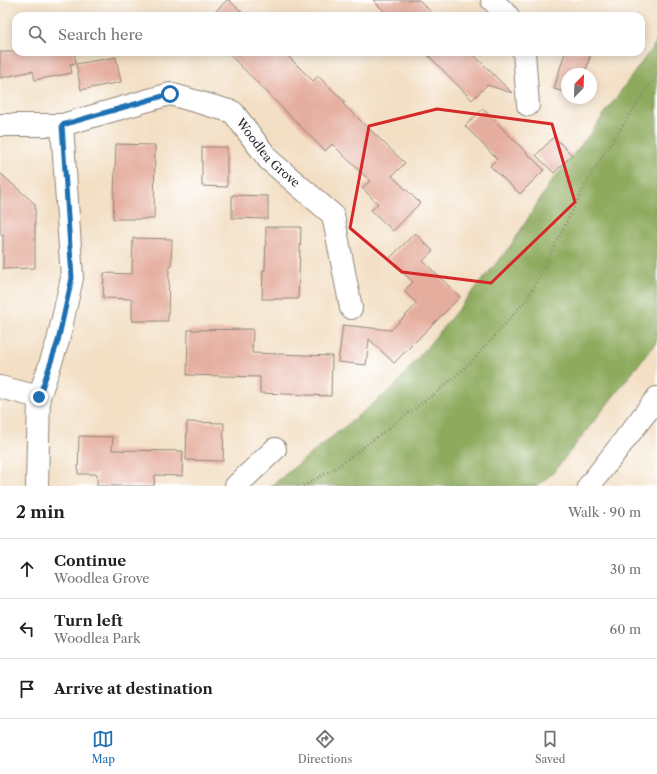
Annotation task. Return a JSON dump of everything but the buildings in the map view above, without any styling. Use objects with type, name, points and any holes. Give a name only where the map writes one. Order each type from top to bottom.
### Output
[{"type":"street","points":[[492,0],[504,12]]},
{"type":"street","points":[[524,56],[528,105]]},
{"type":"street","name":"Woodlea Grove","points":[[0,125],[62,125],[170,94],[233,112],[269,160],[332,215],[351,308]]},
{"type":"street","points":[[37,486],[39,397],[58,341],[72,278],[62,125]]},
{"type":"street","points":[[0,387],[39,397]]},
{"type":"street","points":[[589,486],[657,398]]},
{"type":"street","points":[[236,486],[274,449]]},
{"type":"path","points":[[303,486],[337,467],[442,388],[471,362],[528,298],[592,172],[657,74]]},
{"type":"highlighted area","points":[[437,109],[552,124],[575,202],[491,283],[402,272],[350,228],[369,126]]},
{"type":"green space","points":[[657,41],[657,341],[553,473],[537,486],[271,486],[394,387],[512,244],[550,183],[590,134]]},
{"type":"route","points":[[39,397],[58,341],[72,278],[62,125],[170,94]]}]
